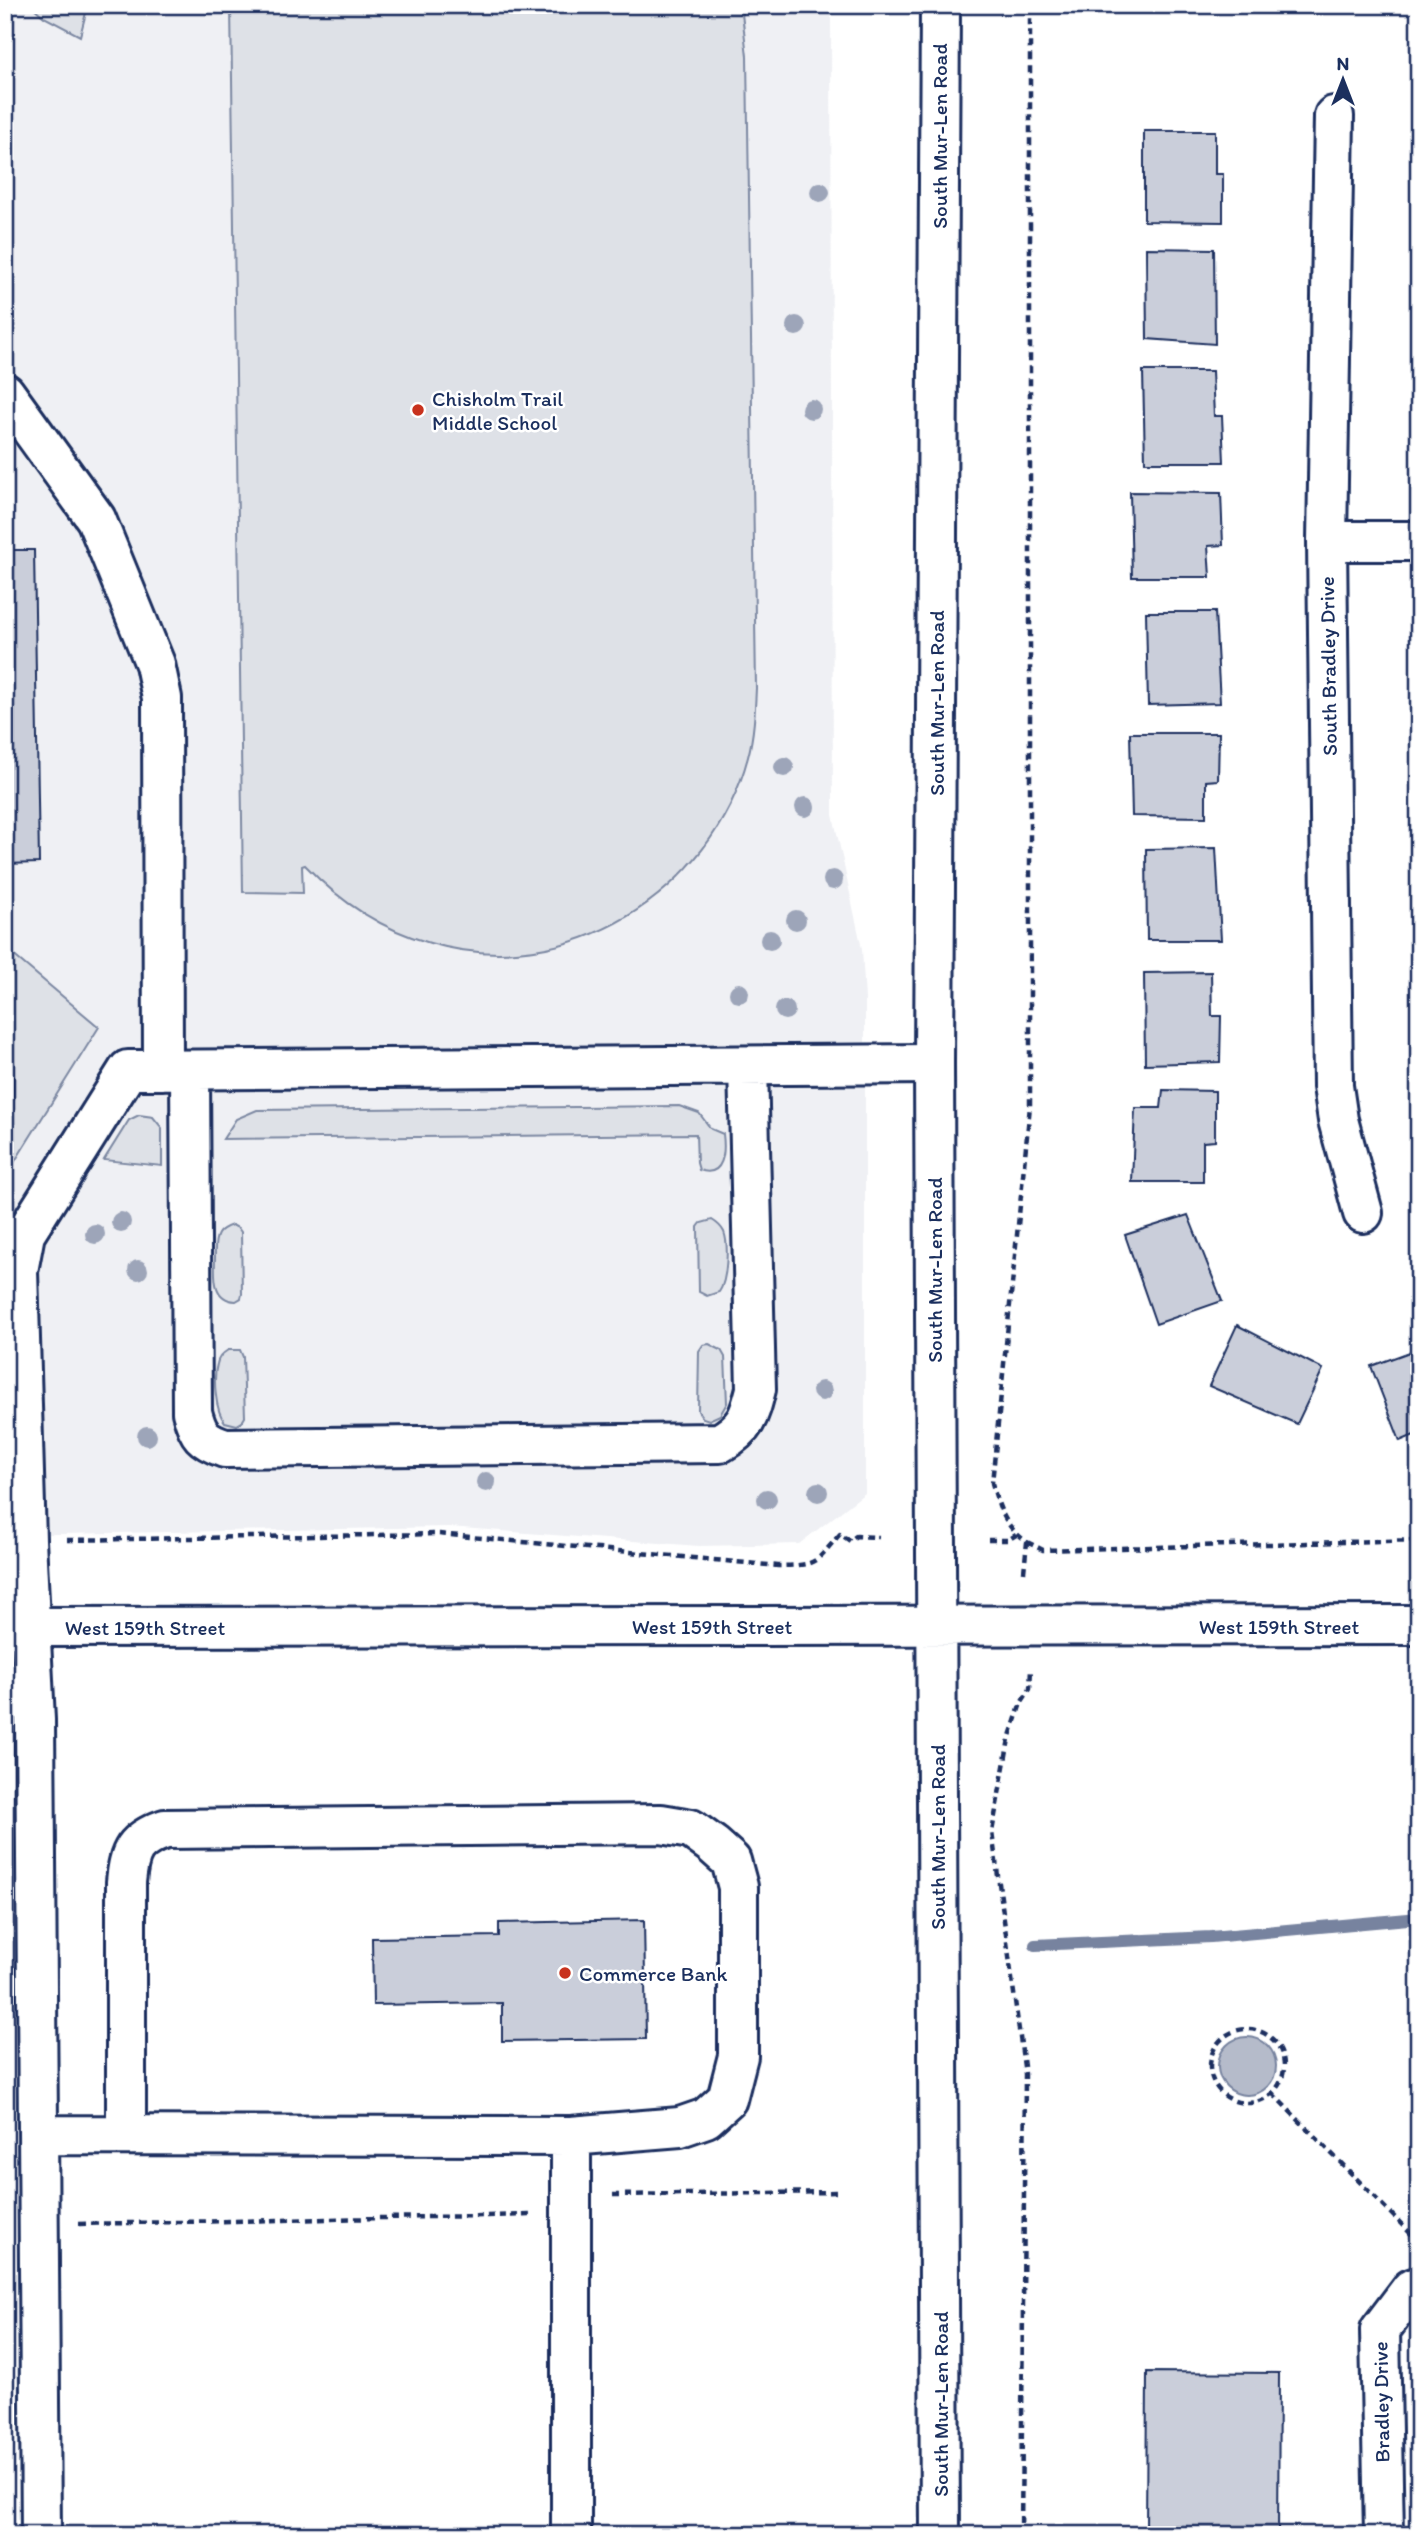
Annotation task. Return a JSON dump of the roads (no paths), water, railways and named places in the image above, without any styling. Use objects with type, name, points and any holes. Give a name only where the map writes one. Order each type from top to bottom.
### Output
[{"type":"main road","name":"South Mur-Len Road","points":[[940,5],[934,1064],[940,2535]]},
{"type":"main road","name":"South Bradley Drive","points":[[1334,116],[1327,541],[1333,1086],[1338,1119],[1363,1213]]},
{"type":"main road","points":[[5,393],[96,519],[155,663],[162,698],[192,1412],[196,1429],[207,1441],[225,1448],[720,1443],[738,1433],[750,1415],[756,1389],[747,1066]]},
{"type":"main road","points":[[1327,541],[1419,541]]},
{"type":"main road","points":[[41,2535],[35,1720],[18,1627],[12,1271],[25,1234],[128,1070],[934,1064]]},
{"type":"main road","name":"West 159th Street","points":[[18,1627],[1419,1625]]},
{"type":"main road","points":[[39,2135],[571,2136],[680,2127],[706,2118],[727,2099],[738,2056],[738,1887],[731,1861],[691,1829],[661,1824],[165,1829],[151,1834],[135,1846],[129,1859],[126,1882],[126,2135]]},
{"type":"main road","points":[[571,2136],[571,2535]]},
{"type":"main road","name":"Bradley Drive","points":[[1384,2535],[1380,2330],[1410,2288],[1419,2286]]},
{"type":"water","points":[[1241,2037],[1253,2037],[1268,2045],[1276,2060],[1276,2072],[1268,2087],[1253,2095],[1241,2095],[1226,2087],[1218,2072],[1218,2060],[1226,2045]]},
{"type":"waterway","points":[[1035,1945],[1211,1937],[1419,1918]]},
{"type":"place","name":"Chisholm Trail Middle School","points":[[418,410]]},
{"type":"place","name":"Commerce Bank","points":[[565,1973]]}]
